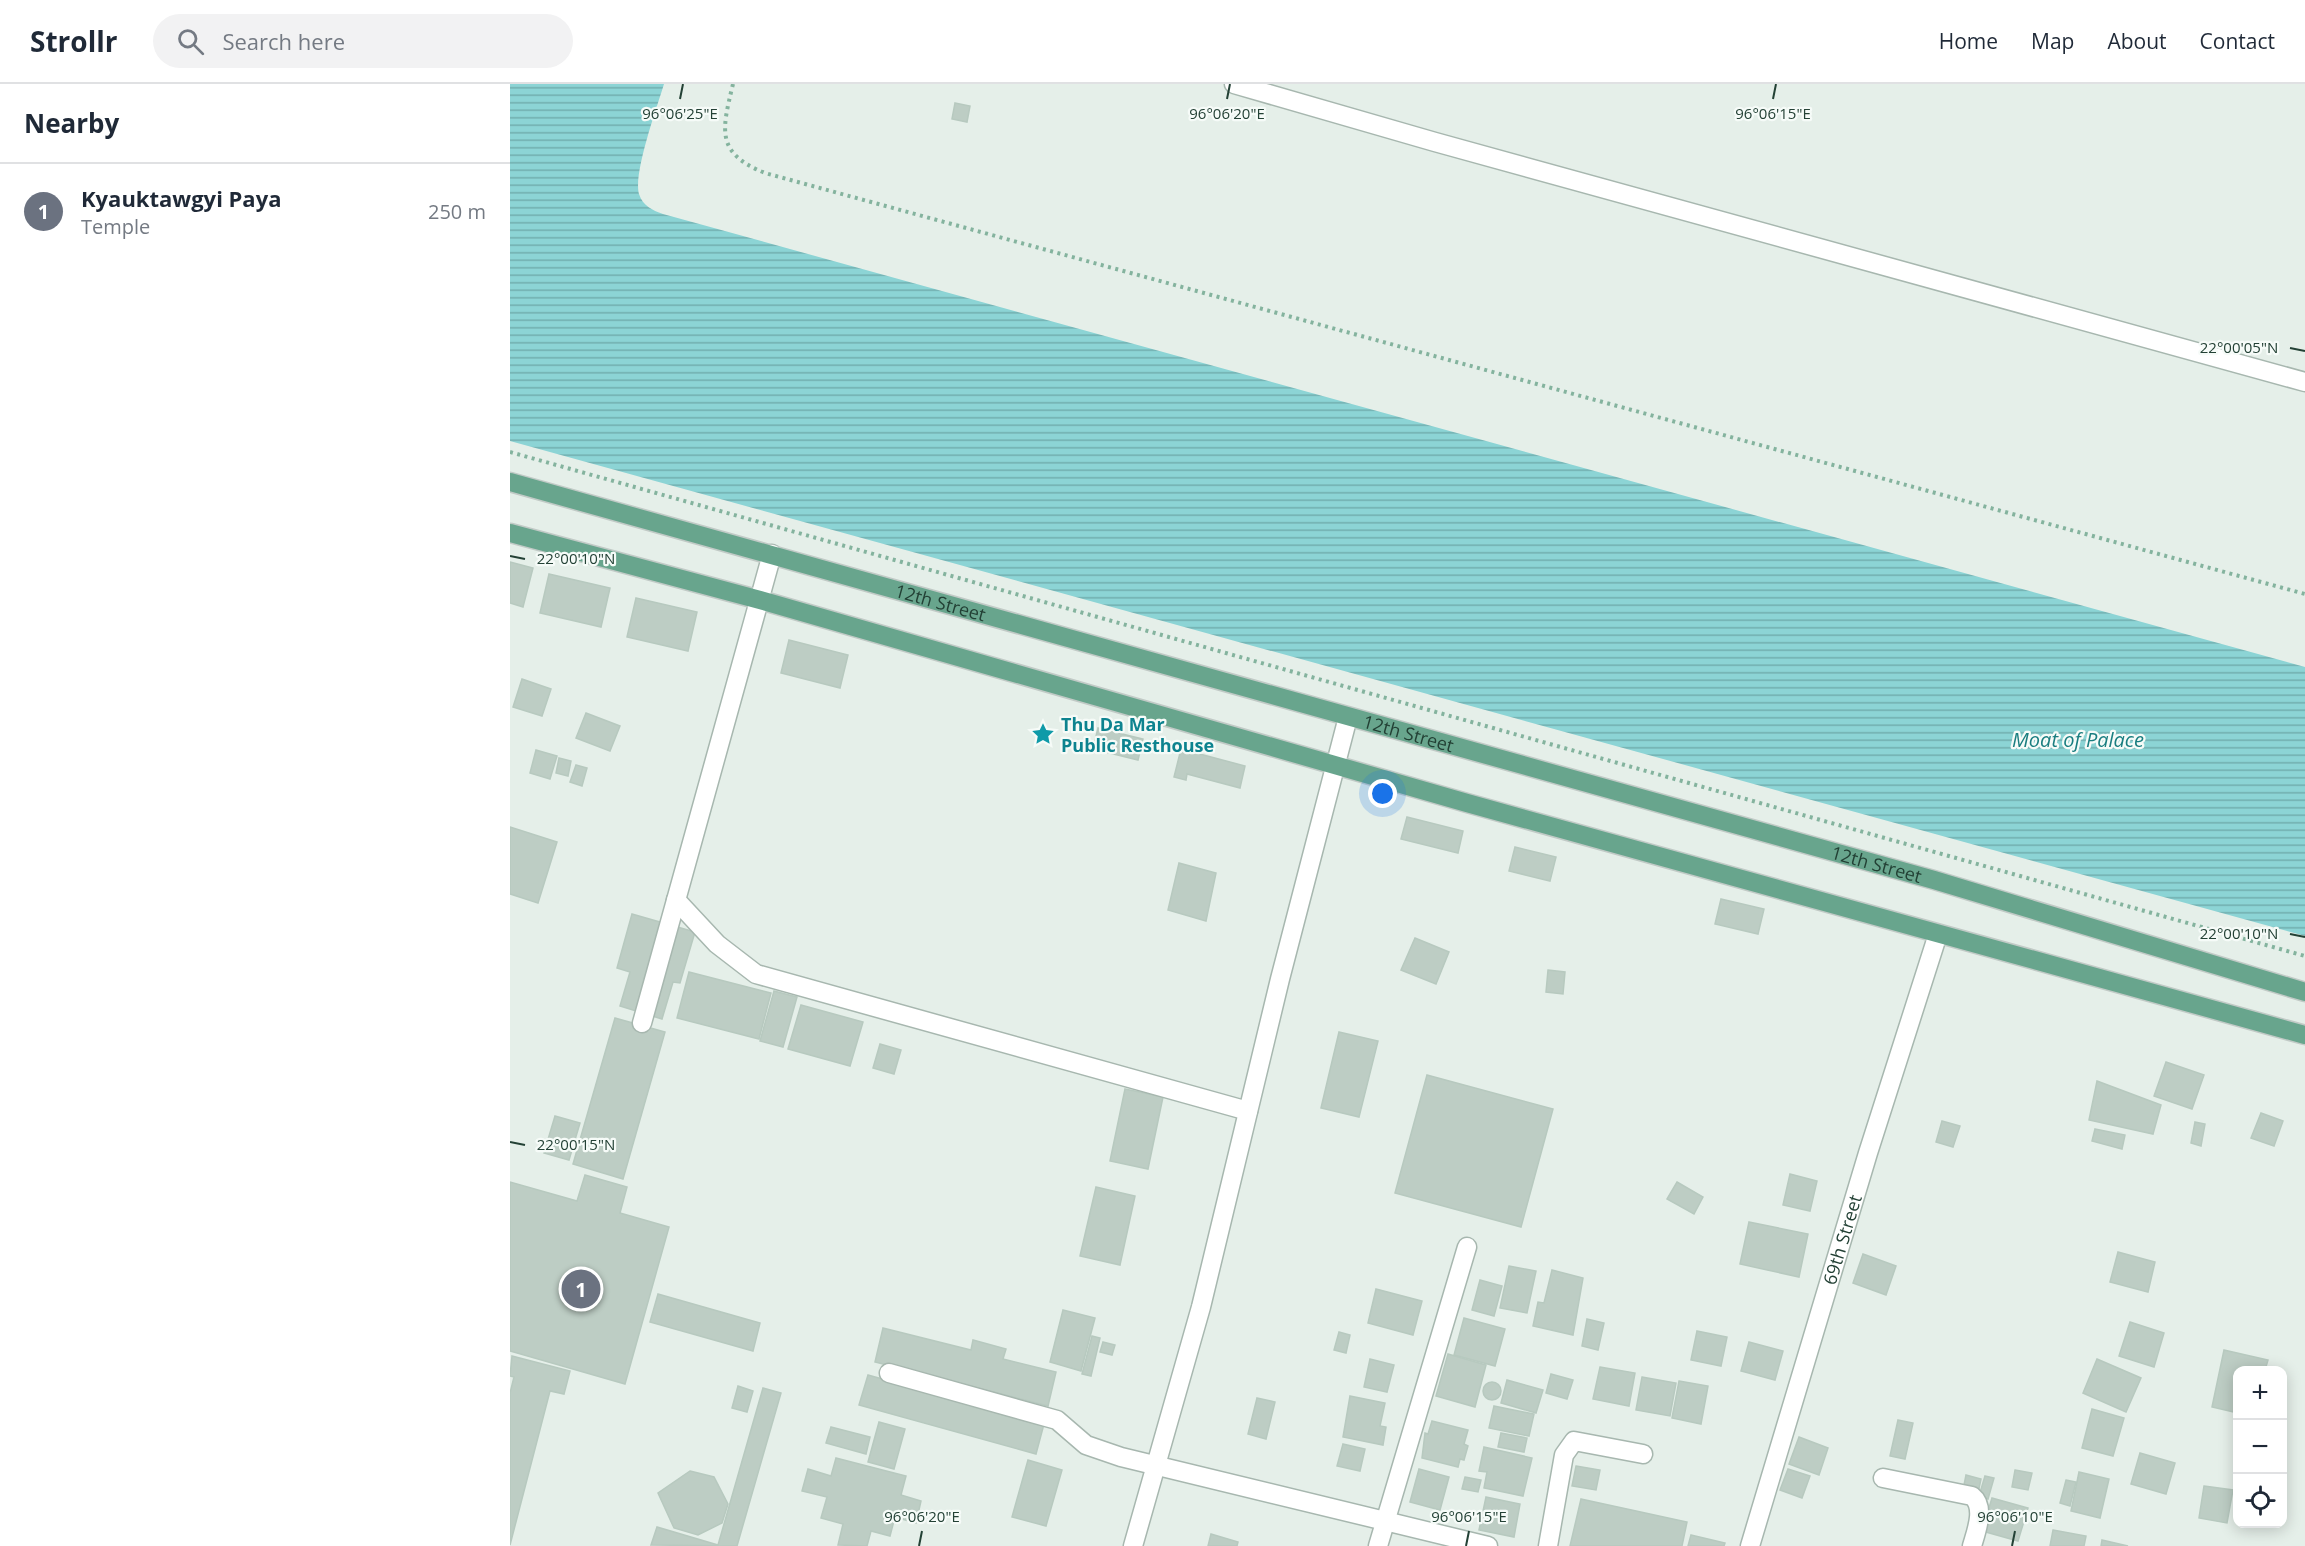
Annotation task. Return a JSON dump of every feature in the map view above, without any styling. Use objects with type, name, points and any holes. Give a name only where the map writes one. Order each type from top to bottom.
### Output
[{"type":"main road","name":"12th Street","points":[[510,482],[1934,880],[2305,992]]},
{"type":"main road","points":[[510,533],[760,600],[1335,766],[2305,1035]]},
{"type":"street","points":[[1234,84],[1435,142],[2305,382]]},
{"type":"street","points":[[642,1023],[772,554]]},
{"type":"street","points":[[1133,1546],[1201,1307],[1280,978],[1348,717]]},
{"type":"street","points":[[676,900],[717,944],[756,974],[1248,1112]]},
{"type":"street","name":"69th Street","points":[[1750,1546],[1868,1153],[1938,934]]},
{"type":"street","points":[[1378,1546],[1467,1247]]},
{"type":"street","points":[[889,1373],[1057,1420],[1086,1445],[1156,1466],[1488,1546]]},
{"type":"street","points":[[1548,1546],[1564,1455],[1574,1441],[1585,1441],[1643,1454]]},
{"type":"street","points":[[1883,1478],[1972,1496],[1978,1504],[1979,1514],[1972,1546]]},
{"type":"path","points":[[733,84],[723,122],[725,139],[732,154],[738,160],[765,173],[2305,594]]},
{"type":"path","points":[[510,452],[2305,956]]},
{"type":"water","name":"Moat of Palace","points":[[510,84],[664,84],[647,140],[638,184],[639,194],[645,205],[663,214],[2305,667],[2305,936],[510,441]]},
{"type":"building","points":[[955,103],[970,106],[967,122],[952,119]]},
{"type":"building","points":[[510,562],[533,568],[523,607],[510,603]]},
{"type":"building","points":[[549,574],[610,588],[601,627],[540,613]]},
{"type":"building","points":[[636,598],[697,612],[688,651],[627,637]]},
{"type":"building","points":[[789,640],[848,655],[840,688],[781,673]]},
{"type":"building","points":[[522,679],[551,689],[542,716],[513,707]]},
{"type":"building","points":[[586,713],[620,726],[610,751],[576,738]]},
{"type":"building","points":[[1098,728],[1143,739],[1138,760],[1093,749]]},
{"type":"building","points":[[1181,749],[1245,766],[1240,788],[1187,774],[1186,780],[1174,777]]},
{"type":"building","points":[[536,750],[557,756],[550,779],[530,773]]},
{"type":"building","points":[[559,758],[571,761],[568,776],[556,773]]},
{"type":"building","points":[[576,765],[587,768],[582,786],[570,782]]},
{"type":"building","points":[[1407,817],[1463,831],[1458,853],[1401,839]]},
{"type":"building","points":[[510,827],[557,842],[538,903],[510,894]]},
{"type":"building","points":[[1515,847],[1556,857],[1550,881],[1509,871]]},
{"type":"building","points":[[1179,863],[1216,873],[1206,921],[1168,910]]},
{"type":"building","points":[[1721,899],[1764,909],[1758,934],[1715,924]]},
{"type":"building","points":[[632,914],[695,932],[680,983],[673,982],[662,1019],[620,1006],[630,972],[617,968]]},
{"type":"building","points":[[1415,938],[1449,952],[1436,984],[1401,970]]},
{"type":"building","points":[[1548,970],[1565,972],[1563,994],[1546,992]]},
{"type":"building","points":[[689,972],[771,993],[759,1039],[677,1018]]},
{"type":"building","points":[[774,991],[797,997],[783,1047],[760,1041]]},
{"type":"building","points":[[801,1005],[863,1022],[850,1066],[788,1049]]},
{"type":"building","points":[[615,1018],[665,1032],[623,1179],[573,1164]]},
{"type":"building","points":[[1339,1032],[1378,1041],[1359,1117],[1321,1108]]},
{"type":"building","points":[[880,1044],[901,1050],[894,1074],[873,1068]]},
{"type":"building","points":[[2166,1062],[2204,1075],[2192,1109],[2154,1096]]},
{"type":"building","points":[[1427,1075],[1553,1109],[1521,1227],[1395,1193]]},
{"type":"building","points":[[2097,1081],[2161,1105],[2153,1134],[2089,1120]]},
{"type":"building","points":[[1125,1089],[1163,1097],[1148,1169],[1110,1161]]},
{"type":"building","points":[[2261,1113],[2283,1121],[2274,1146],[2251,1138]]},
{"type":"building","points":[[555,1116],[580,1123],[569,1160],[544,1153]]},
{"type":"building","points":[[1942,1121],[1960,1126],[1953,1147],[1936,1142]]},
{"type":"building","points":[[2195,1122],[2205,1124],[2201,1146],[2191,1143]]},
{"type":"building","points":[[2095,1129],[2125,1135],[2122,1149],[2092,1141]]},
{"type":"building","points":[[1790,1174],[1817,1181],[1810,1211],[1783,1205]]},
{"type":"building","points":[[585,1175],[627,1187],[620,1213],[669,1227],[625,1384],[510,1351],[510,1182],[577,1201]]},
{"type":"building","points":[[1677,1182],[1703,1197],[1694,1214],[1667,1199]]},
{"type":"building","points":[[1096,1187],[1135,1196],[1120,1265],[1080,1256]]},
{"type":"building","points":[[1749,1222],[1808,1234],[1799,1277],[1740,1264]]},
{"type":"building","points":[[2118,1252],[2155,1262],[2148,1292],[2110,1282]]},
{"type":"building","points":[[1863,1254],[1896,1266],[1886,1295],[1853,1283]]},
{"type":"building","points":[[1509,1266],[1536,1271],[1527,1313],[1500,1308]]},
{"type":"building","points":[[1552,1270],[1583,1278],[1573,1335],[1533,1326],[1538,1302],[1544,1303]]},
{"type":"building","points":[[1480,1280],[1502,1286],[1494,1316],[1472,1310]]},
{"type":"building","points":[[1376,1289],[1422,1301],[1413,1335],[1368,1323]]},
{"type":"building","points":[[658,1294],[760,1323],[753,1351],[650,1322]]},
{"type":"building","points":[[1063,1310],[1095,1318],[1081,1371],[1050,1362]]},
{"type":"building","points":[[1464,1318],[1505,1329],[1495,1366],[1454,1355]]},
{"type":"building","points":[[1587,1319],[1604,1323],[1598,1350],[1582,1346]]},
{"type":"building","points":[[2130,1322],[2164,1333],[2154,1367],[2119,1356]]},
{"type":"building","points":[[883,1328],[971,1350],[973,1340],[1006,1349],[1003,1359],[1056,1372],[1048,1406],[875,1362]]},
{"type":"building","points":[[1697,1331],[1727,1337],[1721,1366],[1691,1360]]},
{"type":"building","points":[[1339,1332],[1350,1335],[1346,1353],[1334,1350]]},
{"type":"building","points":[[1092,1336],[1100,1338],[1091,1376],[1082,1374]]},
{"type":"building","points":[[1103,1342],[1115,1345],[1112,1355],[1100,1352]]},
{"type":"building","points":[[1749,1342],[1783,1351],[1775,1380],[1741,1371]]},
{"type":"building","points":[[2224,1350],[2268,1360],[2266,1366],[2233,1366],[2233,1412],[2212,1407]]},
{"type":"building","points":[[1448,1354],[1486,1365],[1475,1407],[1436,1396]]},
{"type":"building","points":[[512,1356],[570,1371],[564,1394],[550,1391],[510,1545],[510,1393],[514,1377],[510,1376]]},
{"type":"building","points":[[1370,1359],[1394,1365],[1387,1392],[1364,1387]]},
{"type":"building","points":[[2097,1359],[2141,1378],[2126,1412],[2083,1393]]},
{"type":"building","points":[[1600,1367],[1635,1373],[1629,1406],[1593,1399]]},
{"type":"building","points":[[1551,1374],[1573,1380],[1567,1399],[1546,1393]]},
{"type":"building","points":[[868,1375],[1044,1424],[1036,1454],[859,1405]]},
{"type":"building","points":[[1642,1377],[1676,1383],[1670,1416],[1636,1410]]},
{"type":"building","points":[[1507,1380],[1543,1390],[1536,1413],[1501,1403]]},
{"type":"building","points":[[1679,1381],[1708,1386],[1701,1424],[1672,1418]]},
{"type":"building","points":[[1488,1382],[1496,1382],[1501,1387],[1499,1398],[1488,1400],[1483,1395],[1483,1387]]},
{"type":"building","points":[[738,1386],[753,1391],[747,1412],[732,1408]]},
{"type":"building","points":[[763,1388],[781,1393],[737,1546],[651,1545],[657,1527],[718,1545]]},
{"type":"building","points":[[1350,1396],[1385,1403],[1380,1426],[1386,1427],[1383,1445],[1343,1437]]},
{"type":"building","points":[[1257,1398],[1275,1402],[1266,1439],[1248,1434]]},
{"type":"building","points":[[1494,1406],[1534,1414],[1529,1436],[1489,1428]]},
{"type":"building","points":[[2092,1409],[2124,1418],[2113,1456],[2082,1448]]},
{"type":"building","points":[[1898,1420],[1913,1423],[1905,1459],[1890,1456]]},
{"type":"building","points":[[1432,1421],[1468,1430],[1464,1444],[1468,1446],[1464,1460],[1460,1459],[1458,1467],[1422,1458],[1425,1433],[1428,1434]]},
{"type":"building","points":[[879,1422],[905,1429],[894,1469],[868,1462]]},
{"type":"building","points":[[831,1427],[870,1437],[866,1454],[826,1443]]},
{"type":"building","points":[[1501,1433],[1527,1438],[1524,1452],[1498,1447]]},
{"type":"building","points":[[1799,1437],[1828,1448],[1819,1475],[1789,1464]]},
{"type":"building","points":[[1343,1444],[1365,1449],[1360,1471],[1337,1466]]},
{"type":"building","points":[[1484,1447],[1532,1458],[1523,1496],[1484,1488],[1487,1472],[1479,1471]]},
{"type":"building","points":[[2140,1453],[2175,1463],[2166,1494],[2131,1484]]},
{"type":"building","points":[[836,1458],[906,1476],[901,1495],[921,1501],[916,1523],[895,1517],[890,1536],[871,1531],[867,1546],[838,1545],[843,1524],[821,1518],[827,1497],[802,1491],[808,1469],[831,1476]]},
{"type":"building","points":[[1028,1460],[1062,1470],[1046,1526],[1012,1517]]},
{"type":"building","points":[[1576,1466],[1600,1470],[1596,1490],[1572,1486]]},
{"type":"building","points":[[1419,1469],[1449,1477],[1440,1510],[1410,1502]]},
{"type":"building","points":[[1788,1469],[1810,1476],[1802,1498],[1780,1490]]},
{"type":"building","points":[[2015,1470],[2032,1473],[2028,1490],[2012,1487]]},
{"type":"building","points":[[690,1471],[714,1477],[728,1504],[722,1523],[698,1535],[674,1528],[658,1493]]},
{"type":"building","points":[[2079,1472],[2109,1479],[2100,1518],[2071,1511]]},
{"type":"building","points":[[1966,1475],[1981,1479],[1978,1493],[1963,1490]]},
{"type":"building","points":[[1985,1476],[1994,1478],[1988,1499],[1979,1496]]},
{"type":"building","points":[[1465,1477],[1481,1480],[1478,1492],[1462,1489]]},
{"type":"building","points":[[2066,1480],[2076,1482],[2070,1506],[2060,1503]]},
{"type":"building","points":[[2204,1486],[2233,1490],[2227,1523],[2199,1518]]},
{"type":"building","points":[[1486,1497],[1520,1504],[1514,1537],[1479,1530]]},
{"type":"building","points":[[1992,1498],[2028,1508],[2018,1541],[1982,1531]]},
{"type":"building","points":[[1581,1499],[1687,1522],[1682,1546],[1570,1546]]},
{"type":"building","points":[[2053,1530],[2086,1536],[2084,1546],[2050,1546]]},
{"type":"building","points":[[1211,1534],[1238,1542],[1237,1546],[1208,1546]]},
{"type":"building","points":[[1691,1535],[1725,1543],[1724,1546],[1688,1546]]},
{"type":"building","points":[[2102,1540],[2128,1546],[2101,1546]]},
{"type":"place","name":"Thu Da Mar Public Resthouse","points":[[1043,734]]},
{"type":"place","name":"Kyauktawgyi Paya","points":[[581,1289]]}]
